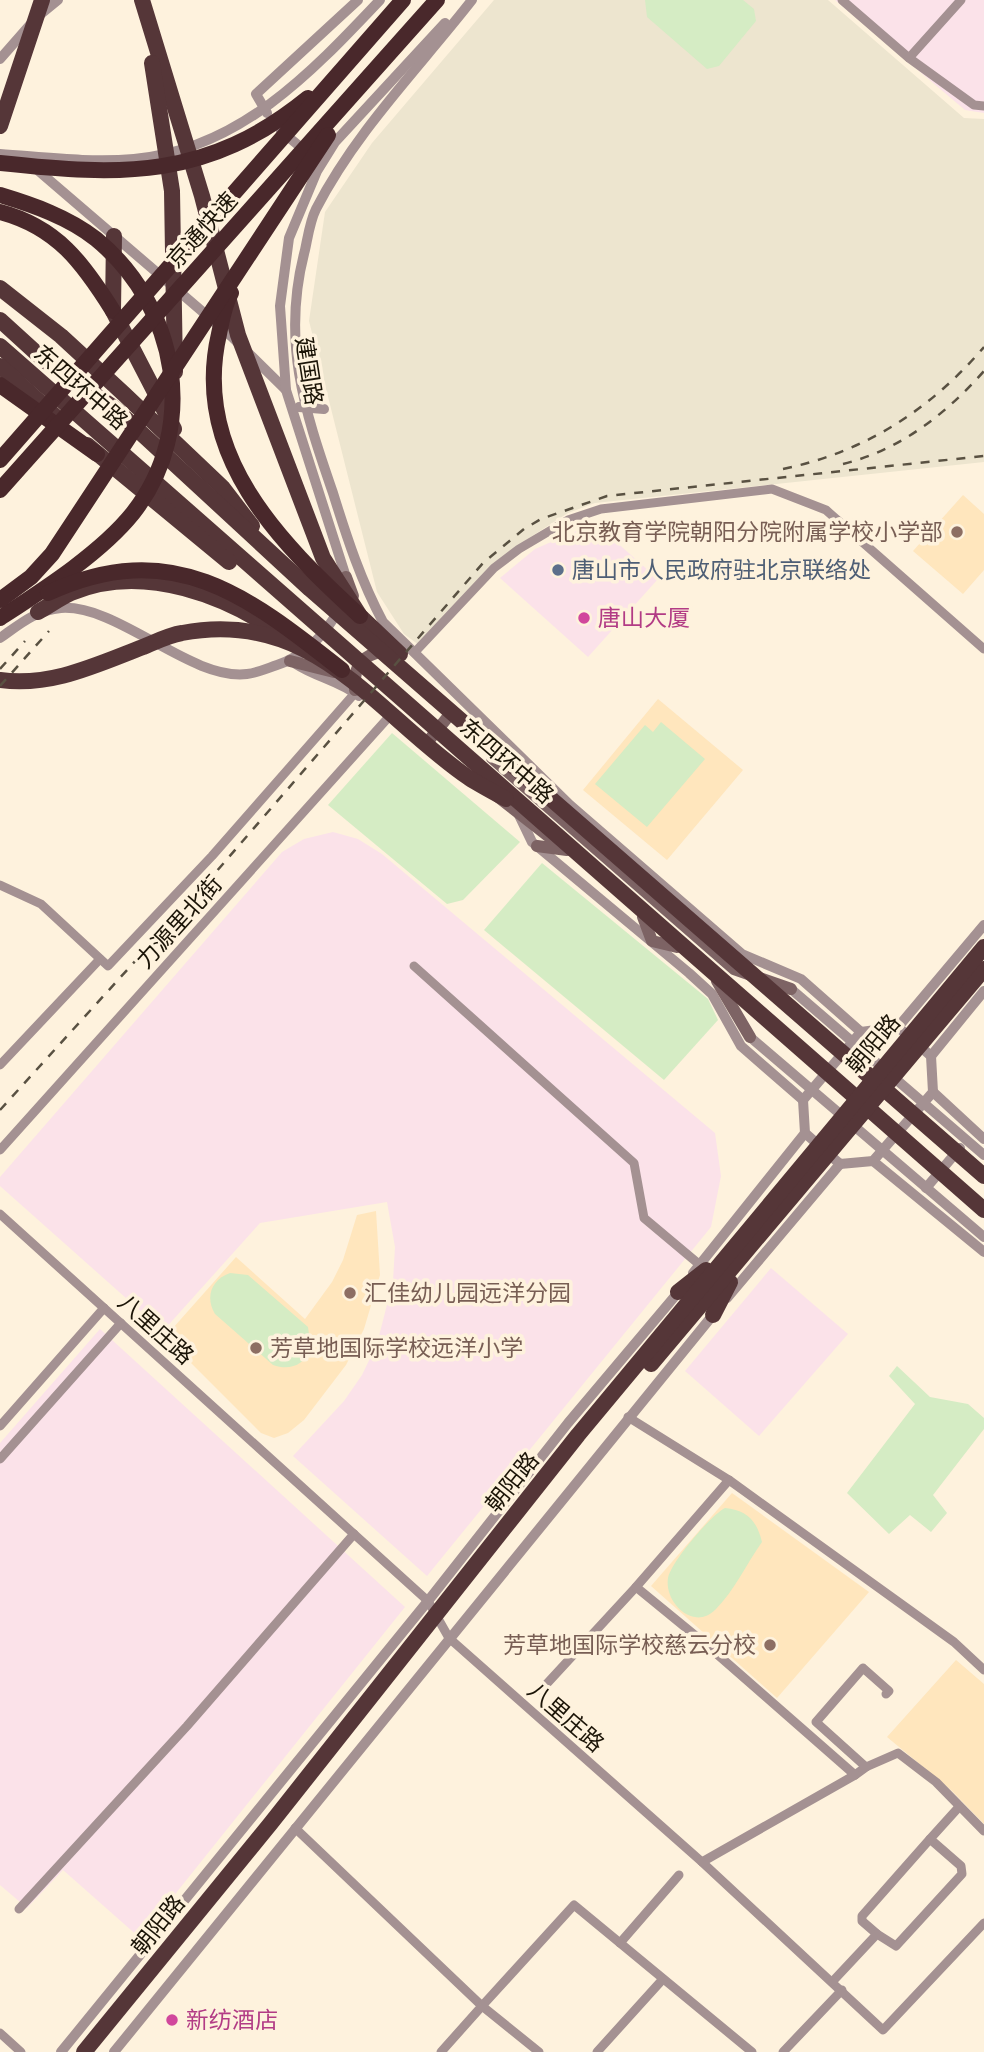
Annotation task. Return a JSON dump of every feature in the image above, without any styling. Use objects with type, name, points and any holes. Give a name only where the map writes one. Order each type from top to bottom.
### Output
[{"type":"highway","points":[[0,126],[42,0]]},
{"type":"highway","points":[[0,618],[102,544],[132,514],[154,481],[168,443],[175,388],[176,301],[172,191],[162,114],[141,0]]},
{"type":"highway","points":[[141,0],[202,196],[238,335],[323,558],[360,617]]},
{"type":"highway","name":"京通快速","points":[[0,460],[403,0]]},
{"type":"highway","name":"京通快速","points":[[0,490],[438,0]]},
{"type":"highway","points":[[0,163],[75,171],[134,172],[188,163],[243,142],[260,122],[341,70]]},
{"type":"highway","points":[[0,600],[31,577],[52,554],[367,78]]},
{"type":"highway","points":[[0,195],[40,208],[68,222],[95,238],[125,267],[149,301],[166,341],[175,388]]},
{"type":"highway","points":[[0,212],[37,227],[60,241],[97,285],[113,311],[163,411],[205,475]]},
{"type":"highway","points":[[113,311],[114,236]]},
{"type":"highway","points":[[254,246],[227,300],[213,360],[216,406],[226,448],[244,489],[270,525],[309,570],[552,799]]},
{"type":"highway","points":[[0,288],[61,336],[205,475],[222,487],[287,569]]},
{"type":"highway","name":"东四环中路","points":[[0,320],[44,360],[113,407],[287,569],[980,1166]]},
{"type":"highway","name":"东四环中路","points":[[0,346],[984,1210]]},
{"type":"highway","points":[[0,366],[97,454],[277,601],[300,611]]},
{"type":"highway","points":[[0,385],[97,454]]},
{"type":"highway","points":[[17,607],[83,577],[118,570],[170,573],[204,580],[246,599],[273,616],[348,674],[468,777],[538,817]]},
{"type":"highway","points":[[38,612],[71,593],[105,583],[145,582],[210,595],[274,628],[348,674]]},
{"type":"highway","points":[[0,680],[52,680],[180,633],[211,629],[242,631],[296,644]]},
{"type":"highway","name":"朝阳路","points":[[96,2052],[438,1619],[578,1435],[848,1121],[984,947]]},
{"type":"highway","name":"朝阳路","points":[[887,1073],[984,969]]},
{"type":"highway","points":[[678,1292],[737,1253]]},
{"type":"highway","points":[[713,1315],[737,1253]]},
{"type":"highway","name":"朝阳路","points":[[84,2052],[438,1619]]},
{"type":"main road","name":"东四环中路","points":[[345,577],[376,653],[734,969],[791,989]]},
{"type":"main road","points":[[355,692],[348,674],[365,656],[376,653]]},
{"type":"main road","name":"东四环中路","points":[[290,661],[348,674],[519,815],[567,850],[721,984],[750,1037]]},
{"type":"main road","points":[[429,739],[447,718]]},
{"type":"main road","points":[[537,846],[567,850]]},
{"type":"main road","points":[[643,917],[652,941],[677,947]]},
{"type":"street","points":[[0,59],[36,19],[58,0]]},
{"type":"street","points":[[341,165],[317,159],[292,143],[270,119],[256,94],[358,0]]},
{"type":"street","points":[[0,150],[20,155],[135,159],[184,148],[260,122],[281,98],[324,60],[380,0]]},
{"type":"street","name":"建国路","points":[[38,612],[64,608],[90,612],[205,667],[246,675],[290,661],[311,647],[331,624],[340,606],[345,577],[286,390],[280,306],[289,238],[317,171],[335,142],[466,0]]},
{"type":"street","name":"东四环中路","points":[[472,0],[341,165],[314,212],[299,271],[295,348],[304,408],[363,584],[383,622],[570,805],[742,954],[801,979],[862,1032]]},
{"type":"street","points":[[842,0],[909,58],[974,105],[984,106]]},
{"type":"street","points":[[909,58],[961,0]]},
{"type":"street","points":[[20,155],[232,337],[286,390]]},
{"type":"street","points":[[291,406],[324,409]]},
{"type":"street","points":[[415,652],[494,568],[519,549],[568,520],[601,509],[772,489],[826,510],[984,649]]},
{"type":"street","points":[[0,638],[38,612]]},
{"type":"street","name":"东四环中路","points":[[290,661],[314,676],[355,692],[408,736],[444,751]]},
{"type":"street","points":[[0,884],[41,904],[108,967],[212,856],[355,692]]},
{"type":"street","name":"力源里北街","points":[[0,1150],[387,719]]},
{"type":"street","name":"东四环中路","points":[[519,815],[532,842],[712,994],[741,1046],[803,1100]]},
{"type":"street","name":"朝阳路","points":[[898,1027],[984,925]]},
{"type":"street","points":[[0,1065],[100,959]]},
{"type":"street","points":[[414,967],[634,1163],[644,1218],[700,1265]]},
{"type":"street","name":"东四环中路","points":[[791,989],[966,1141],[980,1166]]},
{"type":"street","points":[[984,991],[931,1056],[933,1092],[984,1139]]},
{"type":"street","points":[[931,1056],[898,1027],[862,1032],[803,1100],[805,1133],[840,1164],[873,1161],[933,1092]]},
{"type":"street","name":"东四环中路","points":[[750,1037],[984,1237]]},
{"type":"street","name":"朝阳路","points":[[114,2052],[295,1828],[568,1423],[678,1292],[805,1133]]},
{"type":"street","points":[[926,1188],[966,1141]]},
{"type":"street","points":[[873,1161],[984,1252]]},
{"type":"street","name":"朝阳路","points":[[61,2052],[438,1619],[628,1417],[840,1164]]},
{"type":"street","name":"八里庄路","points":[[0,1214],[354,1534],[438,1619],[884,2030],[984,1923]]},
{"type":"street","points":[[0,1426],[104,1308]]},
{"type":"street","points":[[0,1459],[121,1323]]},
{"type":"street","points":[[628,1417],[729,1480],[954,1642],[984,1670]]},
{"type":"street","points":[[541,1690],[729,1480]]},
{"type":"street","points":[[19,1909],[187,1726],[354,1534]]},
{"type":"street","points":[[636,1587],[855,1775]]},
{"type":"street","points":[[866,1767],[816,1722],[863,1668],[888,1691],[886,1695]]},
{"type":"street","points":[[702,1862],[866,1767],[898,1753],[936,1782],[958,1808],[984,1831]]},
{"type":"street","points":[[930,1839],[961,1867],[962,1874],[895,1946],[862,1921],[862,1916],[930,1839],[958,1808]]},
{"type":"street","points":[[295,1828],[482,2006],[539,2052]]},
{"type":"street","points":[[620,1943],[678,1875]]},
{"type":"street","points":[[441,2052],[574,1905],[752,2052]]},
{"type":"street","points":[[833,1982],[877,1934]]},
{"type":"street","points":[[597,2052],[663,1979]]},
{"type":"street","points":[[782,2052],[842,1990]]},
{"type":"street","points":[[0,2033],[21,2052]]},
{"type":"shaded area","points":[[494,0],[828,0],[964,118],[984,119],[984,462],[595,503],[568,513],[518,545],[419,645],[404,634],[377,592],[309,321],[325,212],[372,143]]},
{"type":"shaded area","points":[[835,0],[984,0],[984,113],[965,110]]},
{"type":"shaded area","name":"北京教育学院朝阳分院附属学校小学部","points":[[963,495],[984,514],[984,570],[963,594],[913,551]]},
{"type":"shaded area","name":"唐山大厦","points":[[595,523],[658,579],[588,657],[500,578],[535,549]]},
{"type":"shaded area","points":[[658,699],[743,770],[667,860],[583,790]]},
{"type":"shaded area","points":[[333,832],[358,839],[382,854],[715,1133],[721,1176],[711,1227],[427,1576],[293,1456],[344,1401],[362,1375],[377,1344],[393,1281],[395,1247],[387,1202],[260,1223],[163,1331],[0,1186],[0,1177],[282,852],[304,839]]},
{"type":"shaded area","name":"芳草地国际学校远洋小学","points":[[376,1211],[380,1275],[364,1329],[346,1365],[304,1420],[288,1433],[274,1438],[261,1433],[165,1337],[236,1257],[305,1319],[332,1282],[343,1260],[357,1215]]},
{"type":"shaded area","points":[[771,1268],[848,1334],[759,1436],[685,1371]]},
{"type":"shaded area","points":[[100,1329],[405,1607],[140,1938],[63,1870],[27,1908],[0,1885],[0,1443]]},
{"type":"shaded area","name":"芳草地国际学校慈云分校","points":[[732,1493],[869,1592],[777,1698],[651,1586]]},
{"type":"shaded area","points":[[956,1660],[984,1684],[984,1824],[951,1790],[887,1737]]},
{"type":"green space","points":[[645,0],[743,0],[754,9],[756,21],[719,66],[707,69],[647,17]]},
{"type":"green space","points":[[661,722],[705,759],[647,827],[595,784],[645,725],[653,732]]},
{"type":"green space","points":[[392,733],[520,842],[463,900],[447,904],[328,805]]},
{"type":"green space","points":[[542,863],[708,999],[718,1020],[664,1080],[484,930]]},
{"type":"green space","points":[[230,1273],[248,1275],[308,1327],[311,1349],[300,1363],[291,1367],[273,1365],[215,1314],[210,1295],[218,1280]]},
{"type":"green space","points":[[897,1366],[930,1397],[968,1404],[984,1418],[984,1429],[933,1495],[947,1513],[931,1532],[910,1515],[889,1534],[847,1493],[915,1404],[889,1376]]},
{"type":"green space","points":[[725,1508],[739,1511],[750,1518],[762,1542],[723,1602],[707,1615],[690,1616],[676,1605],[671,1597],[668,1578],[676,1561],[692,1540]]},
{"type":"railway","points":[[783,469],[841,452],[894,425],[941,390],[984,347]]},
{"type":"railway","points":[[843,464],[864,458],[903,440],[938,416],[984,371]]},
{"type":"railway","points":[[0,1110],[216,872],[483,563],[524,529],[541,519],[607,496],[984,456]]},
{"type":"railway","points":[[0,686],[49,631]]},
{"type":"railway","points":[[0,669],[25,641]]},
{"type":"place","name":"北京教育学院朝阳分院附属学校小学部","points":[[957,532]]},
{"type":"place","name":"唐山市人民政府驻北京联络处","points":[[558,570]]},
{"type":"place","name":"唐山大厦","points":[[584,618]]},
{"type":"place","name":"汇佳幼儿园远洋分园","points":[[350,1293]]},
{"type":"place","name":"芳草地国际学校远洋小学","points":[[256,1348]]},
{"type":"place","name":"芳草地国际学校慈云分校","points":[[770,1645]]},
{"type":"place","name":"新纺酒店","points":[[172,2020]]}]
